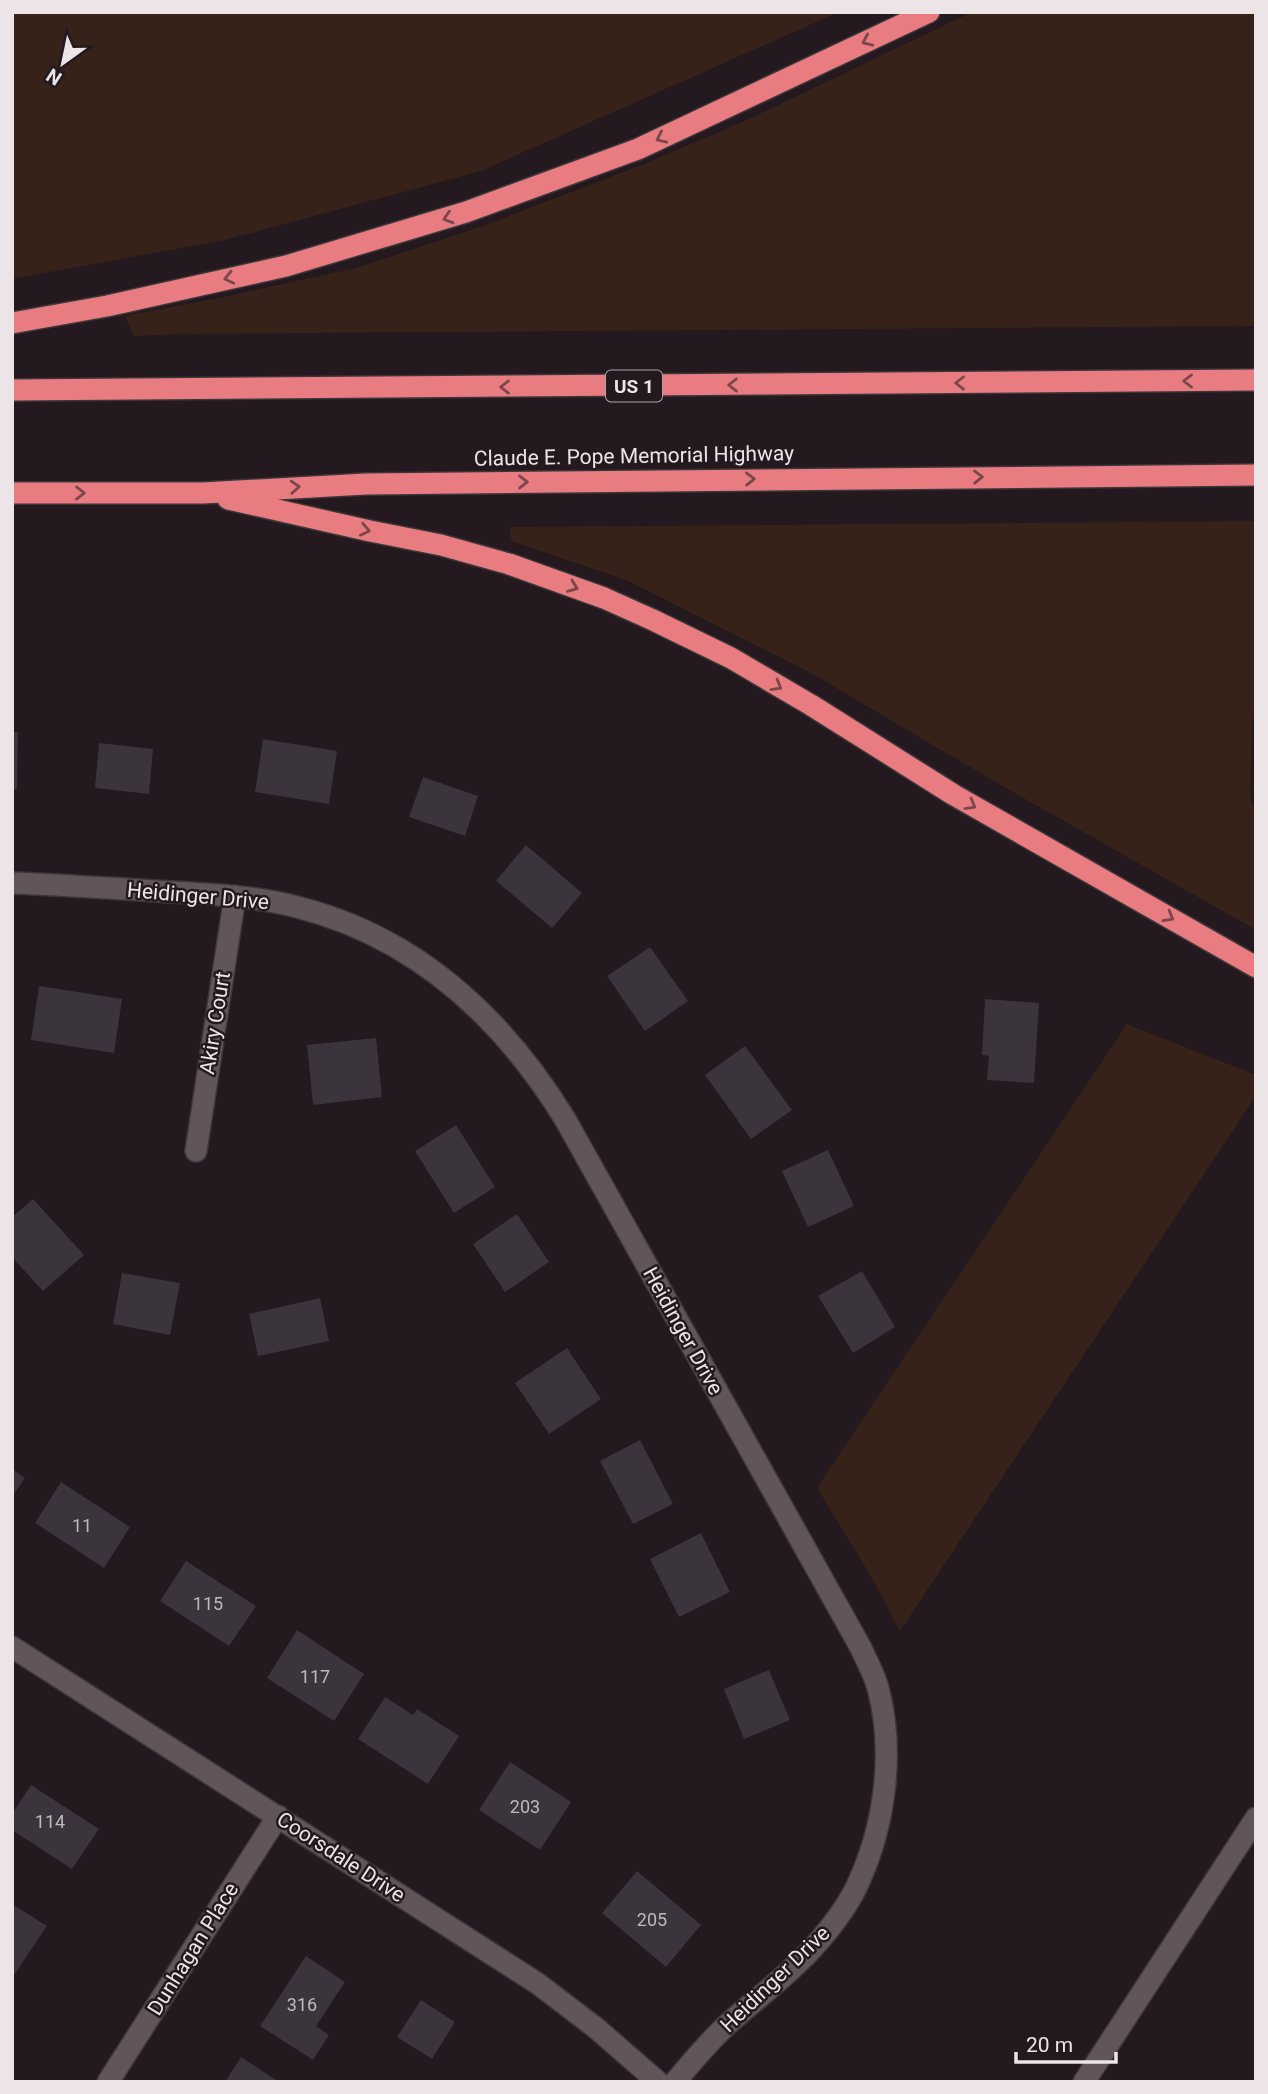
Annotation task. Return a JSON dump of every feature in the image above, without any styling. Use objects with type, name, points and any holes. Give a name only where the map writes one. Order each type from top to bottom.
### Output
[{"type":"highway","points":[[12,323],[107,306],[286,266],[466,212],[638,149],[929,12]]},
{"type":"highway","name":"US 1","points":[[12,390],[1256,380]]},
{"type":"highway","name":"Claude E. Pope Memorial Highway","points":[[12,494],[203,493],[366,484],[1256,475]]},
{"type":"highway","points":[[203,493],[441,545],[509,564],[604,598],[653,620],[742,665],[954,794],[1256,967]]},
{"type":"street","name":"Heidinger Drive","points":[[12,883],[235,896],[294,906],[366,932],[398,948],[466,996],[504,1035],[548,1091],[565,1119],[861,1648],[879,1689],[885,1726],[883,1792],[876,1836],[860,1881],[841,1913],[812,1949],[727,2025],[675,2082]]},
{"type":"street","name":"Akiry Court","points":[[196,1151],[235,896]]},
{"type":"street","name":"Coorsdale Drive","points":[[12,1647],[537,1983],[596,2028],[658,2082]]},
{"type":"street","name":"Dunhagan Place","points":[[108,2082],[278,1816]]},
{"type":"street","points":[[1083,2082],[1256,1818]]},
{"type":"shaded area","points":[[12,12],[839,12],[481,171],[225,240],[12,279]]},
{"type":"shaded area","points":[[972,12],[1256,12],[1256,326],[134,336],[125,316],[356,268],[480,227],[639,166],[747,120]]},
{"type":"shaded area","points":[[1256,521],[1256,704],[1252,724],[1250,795],[1256,815],[1256,930],[1004,787],[809,672],[626,580],[511,541],[510,527]]},
{"type":"shaded area","points":[[1127,1024],[1256,1075],[1256,1096],[900,1631],[872,1578],[817,1488]]},
{"type":"building","points":[[12,732],[18,732],[17,789],[12,789]]},
{"type":"building","points":[[263,739],[337,751],[329,804],[255,792]]},
{"type":"building","points":[[99,743],[153,749],[149,794],[95,788]]},
{"type":"building","points":[[423,777],[478,796],[465,836],[409,817]]},
{"type":"building","points":[[526,845],[582,893],[552,928],[496,881]]},
{"type":"building","points":[[650,947],[688,1001],[645,1031],[607,976]]},
{"type":"building","points":[[39,986],[122,999],[114,1053],[31,1040]]},
{"type":"building","points":[[985,999],[1039,1003],[1034,1083],[987,1080],[989,1056],[982,1055]]},
{"type":"building","points":[[376,1038],[382,1097],[313,1105],[307,1045]]},
{"type":"building","points":[[745,1046],[792,1110],[751,1139],[705,1075]]},
{"type":"building","points":[[456,1125],[495,1187],[454,1213],[415,1151]]},
{"type":"building","points":[[828,1150],[854,1206],[808,1227],[782,1171]]},
{"type":"building","points":[[33,1199],[84,1255],[43,1291],[12,1257],[12,1217]]},
{"type":"building","points":[[517,1214],[549,1262],[505,1292],[473,1244]]},
{"type":"building","points":[[862,1271],[895,1327],[853,1353],[818,1296]]},
{"type":"building","points":[[122,1273],[180,1283],[170,1335],[113,1324]]},
{"type":"building","points":[[320,1298],[329,1341],[258,1356],[249,1314]]},
{"type":"building","points":[[567,1348],[601,1399],[549,1434],[515,1383]]},
{"type":"building","points":[[640,1440],[673,1504],[633,1524],[600,1461]]},
{"type":"building","points":[[12,1469],[25,1478],[12,1497]]},
{"type":"building","points":[[61,1482],[130,1527],[104,1568],[35,1523]]},
{"type":"building","points":[[701,1533],[730,1592],[679,1617],[650,1559]]},
{"type":"building","points":[[186,1561],[256,1606],[229,1646],[160,1601]]},
{"type":"building","points":[[297,1630],[364,1674],[334,1721],[267,1678]]},
{"type":"building","points":[[769,1670],[790,1720],[744,1739],[724,1689]]},
{"type":"building","points":[[385,1697],[413,1715],[417,1709],[459,1736],[428,1784],[358,1739]]},
{"type":"building","points":[[510,1762],[571,1802],[540,1850],[479,1810]]},
{"type":"building","points":[[31,1785],[99,1829],[72,1869],[12,1830],[12,1814]]},
{"type":"building","points":[[637,1871],[701,1925],[666,1967],[602,1913]]},
{"type":"building","points":[[12,1904],[47,1926],[12,1978]]},
{"type":"building","points":[[306,1956],[345,1982],[316,2026],[329,2035],[313,2060],[260,2026]]},
{"type":"building","points":[[421,2000],[455,2022],[432,2059],[397,2037]]},
{"type":"building","points":[[241,2057],[279,2082],[225,2082]]}]
